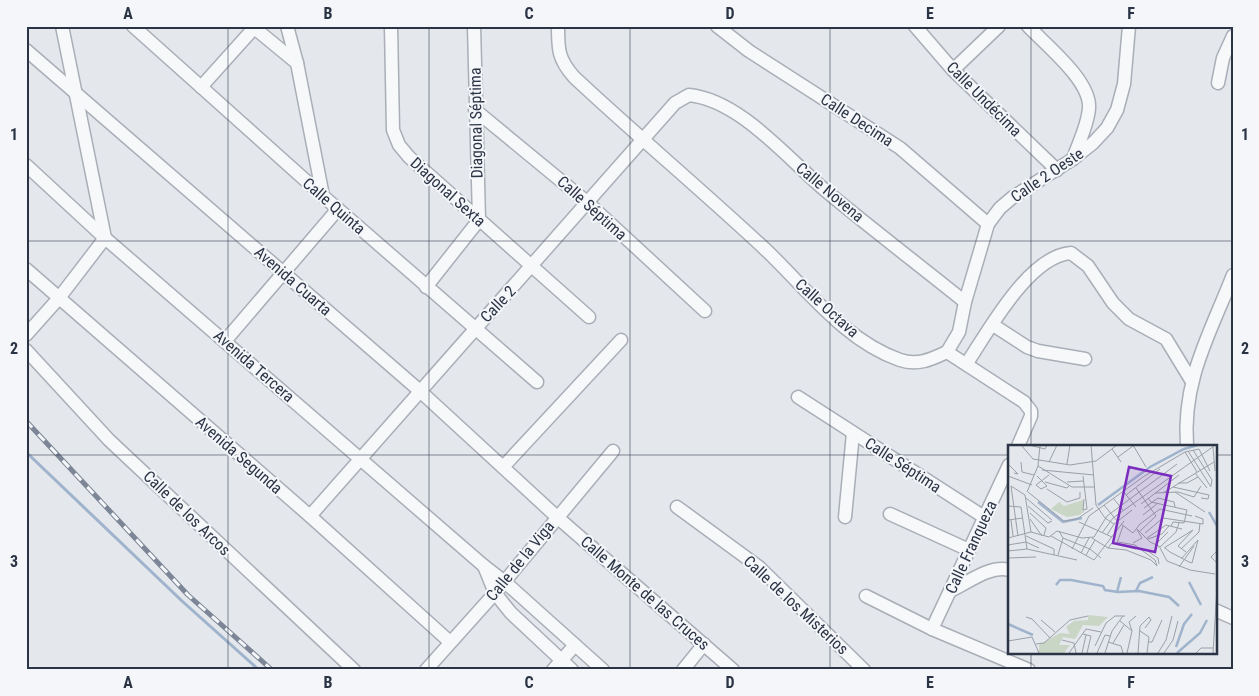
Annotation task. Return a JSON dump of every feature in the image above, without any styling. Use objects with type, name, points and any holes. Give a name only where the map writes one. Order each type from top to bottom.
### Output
[{"type":"street","points":[[26,334],[60,298],[105,238],[62,26]]},
{"type":"street","name":"Calle Quinta","points":[[133,26],[323,196],[538,382]]},
{"type":"street","points":[[287,26],[297,63],[323,196]]},
{"type":"street","name":"Diagonal Sexta","points":[[391,26],[393,130],[399,145],[479,220],[589,317]]},
{"type":"street","name":"Diagonal Séptima","points":[[474,26],[479,220]]},
{"type":"street","name":"Calle Octava","points":[[558,26],[558,48],[562,64],[642,141],[765,250],[830,314],[857,337],[902,361],[926,362],[947,352]]},
{"type":"street","name":"Calle Decima","points":[[717,26],[749,51],[900,148],[988,224]]},
{"type":"street","name":"Calle Undécima","points":[[915,26],[953,70],[1057,170]]},
{"type":"street","points":[[953,70],[1000,26]]},
{"type":"street","points":[[1028,26],[1078,78],[1088,94],[1089,108],[1073,159]]},
{"type":"street","name":"Calle 2 Oeste","points":[[947,352],[959,332],[965,302],[988,224],[1000,208],[1013,197],[1073,159],[1094,143],[1107,128],[1117,110],[1124,84],[1129,26]]},
{"type":"street","points":[[201,87],[253,27],[297,63]]},
{"type":"street","points":[[1218,83],[1224,58],[1233,36]]},
{"type":"street","name":"Avenida Cuarta","points":[[26,50],[420,391],[557,516]]},
{"type":"street","name":"Calle 2","points":[[310,516],[675,103],[689,95]]},
{"type":"street","name":"Calle Novena","points":[[689,95],[715,101],[765,136],[825,190],[965,302]]},
{"type":"street","name":"Calle Séptima","points":[[475,110],[588,203],[705,311]]},
{"type":"street","name":"Avenida Tercera","points":[[26,165],[105,238],[503,581],[603,670]]},
{"type":"street","points":[[225,340],[338,209]]},
{"type":"street","points":[[426,286],[479,220]]},
{"type":"street","points":[[967,363],[1021,283],[1055,258],[1071,253],[1088,266],[1112,303],[1129,319],[1166,340],[1191,380]]},
{"type":"street","name":"Avenida Segunda","points":[[26,270],[310,516],[450,642]]},
{"type":"street","points":[[1187,445],[1186,428],[1191,380],[1208,333],[1233,275]]},
{"type":"street","points":[[993,326],[1026,347],[1038,351],[1085,359]]},
{"type":"street","points":[[503,467],[621,340]]},
{"type":"street","name":"Calle de los Arcos","points":[[26,350],[109,440],[354,670]]},
{"type":"street","points":[[947,352],[967,363],[1024,402],[1031,411],[1031,416],[1018,445]]},
{"type":"street","name":"Calle Séptima","points":[[798,398],[984,517]]},
{"type":"street","points":[[845,517],[853,433]]},
{"type":"street","name":"Calle de la Viga","points":[[426,670],[495,593],[557,516],[613,451]]},
{"type":"street","name":"Calle Franqueza","points":[[932,629],[952,590],[1008,467]]},
{"type":"street","name":"Calle de los Misterios","points":[[677,507],[759,567],[864,670]]},
{"type":"street","points":[[890,514],[969,550]]},
{"type":"street","name":"Calle Monte de las Cruces","points":[[557,516],[733,670]]},
{"type":"street","points":[[484,566],[495,593],[511,613],[557,665],[572,670]]},
{"type":"street","points":[[952,590],[988,572],[1002,568],[1008,570]]},
{"type":"street","points":[[866,596],[932,629],[1029,670]]},
{"type":"street","points":[[1216,610],[1233,618]]},
{"type":"street","points":[[683,670],[704,644]]},
{"type":"street","points":[[557,665],[575,645]]},
{"type":"waterway","points":[[26,452],[182,601],[259,670]]},
{"type":"railway","points":[[26,421],[188,595],[272,670]]}]
